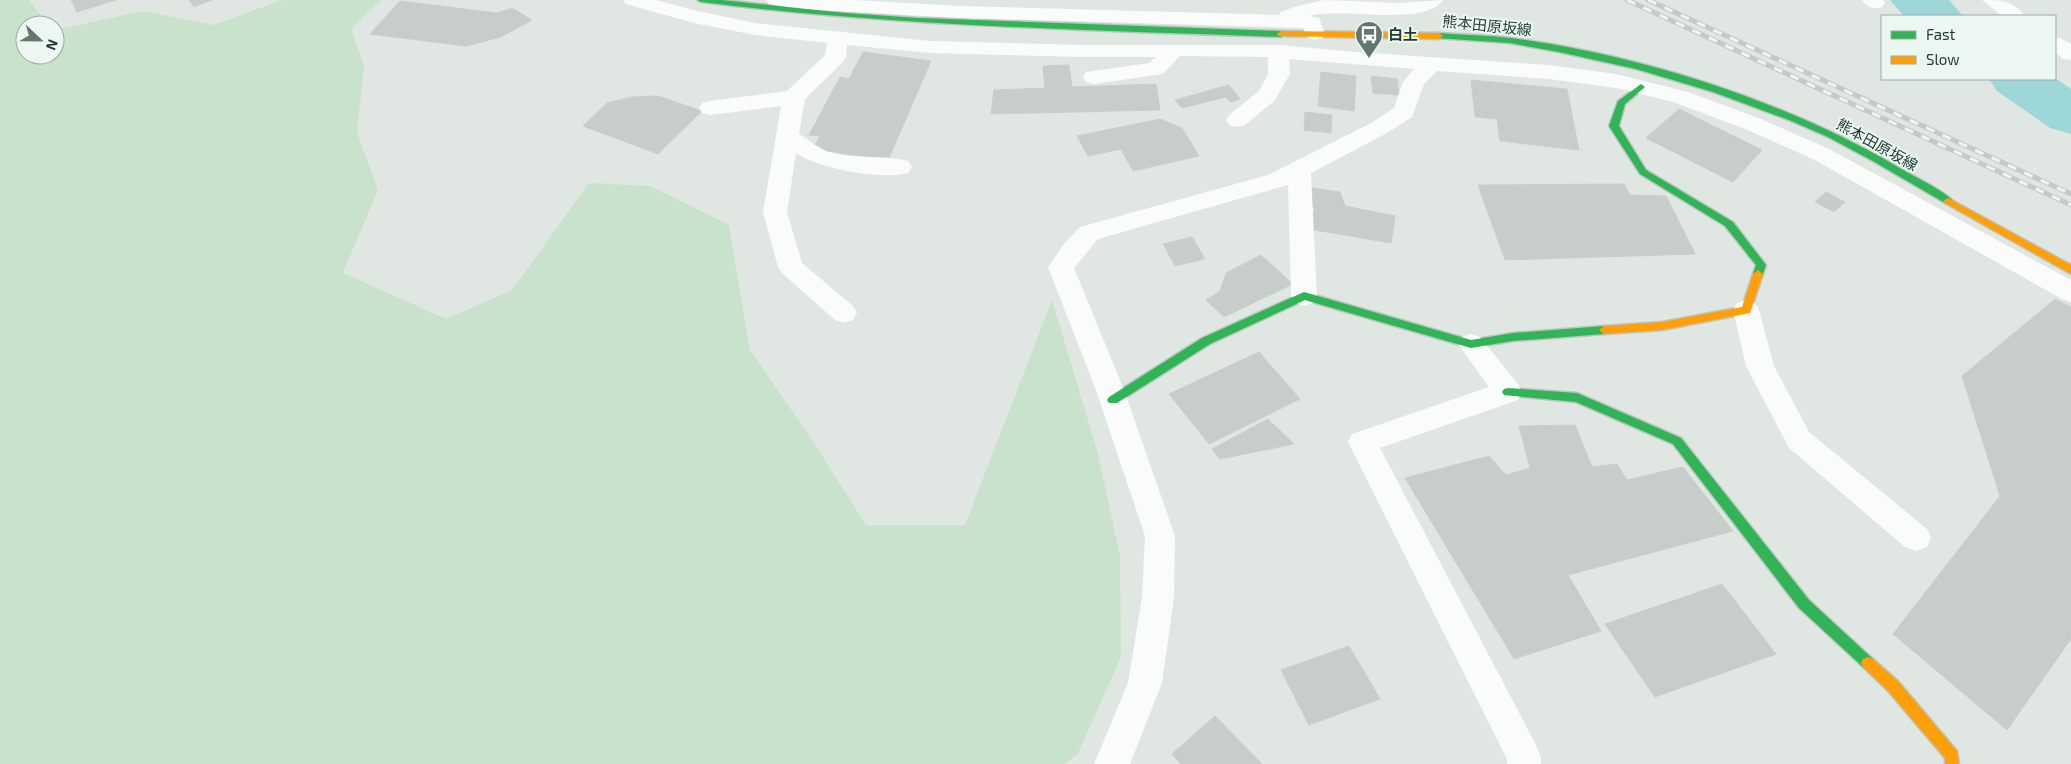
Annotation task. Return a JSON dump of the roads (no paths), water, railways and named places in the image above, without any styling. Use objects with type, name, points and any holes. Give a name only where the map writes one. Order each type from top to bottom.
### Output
[{"type":"main road","name":"熊本田原坂線","points":[[702,0],[776,10],[881,19],[1284,42],[1315,34],[1434,36],[1517,42],[1606,60],[1674,77],[1755,102],[1831,135],[2071,270]]},
{"type":"main road","points":[[1113,400],[1206,341],[1304,296],[1471,344],[1513,337],[1662,326],[1746,310],[1761,265],[1728,224],[1643,172],[1614,126],[1621,103],[1641,87]]},
{"type":"main road","points":[[1508,392],[1577,398],[1677,441],[1804,604],[1893,686],[1952,756],[1952,764]]},
{"type":"street","points":[[633,0],[694,17],[755,29],[838,36],[930,47],[1082,51],[1175,50],[1284,42],[1433,64],[1549,72],[1616,81],[1680,97],[1752,124],[1821,154],[2071,292]]},
{"type":"street","points":[[776,0],[798,3],[960,12],[1312,22],[1315,34]]},
{"type":"street","points":[[960,12],[974,4],[996,0]]},
{"type":"street","points":[[1271,21],[1325,6],[1410,9],[1430,3],[1433,0]]},
{"type":"street","points":[[1992,0],[2014,15]]},
{"type":"street","points":[[838,36],[835,57],[794,98],[776,212],[790,267],[844,313]]},
{"type":"street","points":[[1237,120],[1267,95],[1279,74],[1284,42]]},
{"type":"street","points":[[2056,44],[2071,54]]},
{"type":"street","points":[[1094,77],[1155,69],[1175,50]]},
{"type":"street","points":[[1111,764],[1115,759],[1145,683],[1158,596],[1160,536],[1113,400],[1061,267],[1073,250],[1089,233],[1276,181],[1379,128],[1404,112],[1414,82],[1433,64]]},
{"type":"street","points":[[710,108],[794,98]]},
{"type":"street","points":[[788,137],[817,156],[849,164],[900,167]]},
{"type":"street","points":[[1299,169],[1304,296]]},
{"type":"street","points":[[1746,310],[1760,366],[1799,440],[1916,538]]},
{"type":"street","points":[[1471,344],[1508,392],[1362,442],[1524,757],[1524,764]]},
{"type":"waterway","points":[[1916,0],[1935,15]]},
{"type":"waterway","points":[[2018,80],[2071,115]]},
{"type":"railway","points":[[1627,0],[2071,205]]},
{"type":"railway","points":[[1648,0],[2071,194]]},
{"type":"place","name":"白土","points":[[1369,59]]}]
